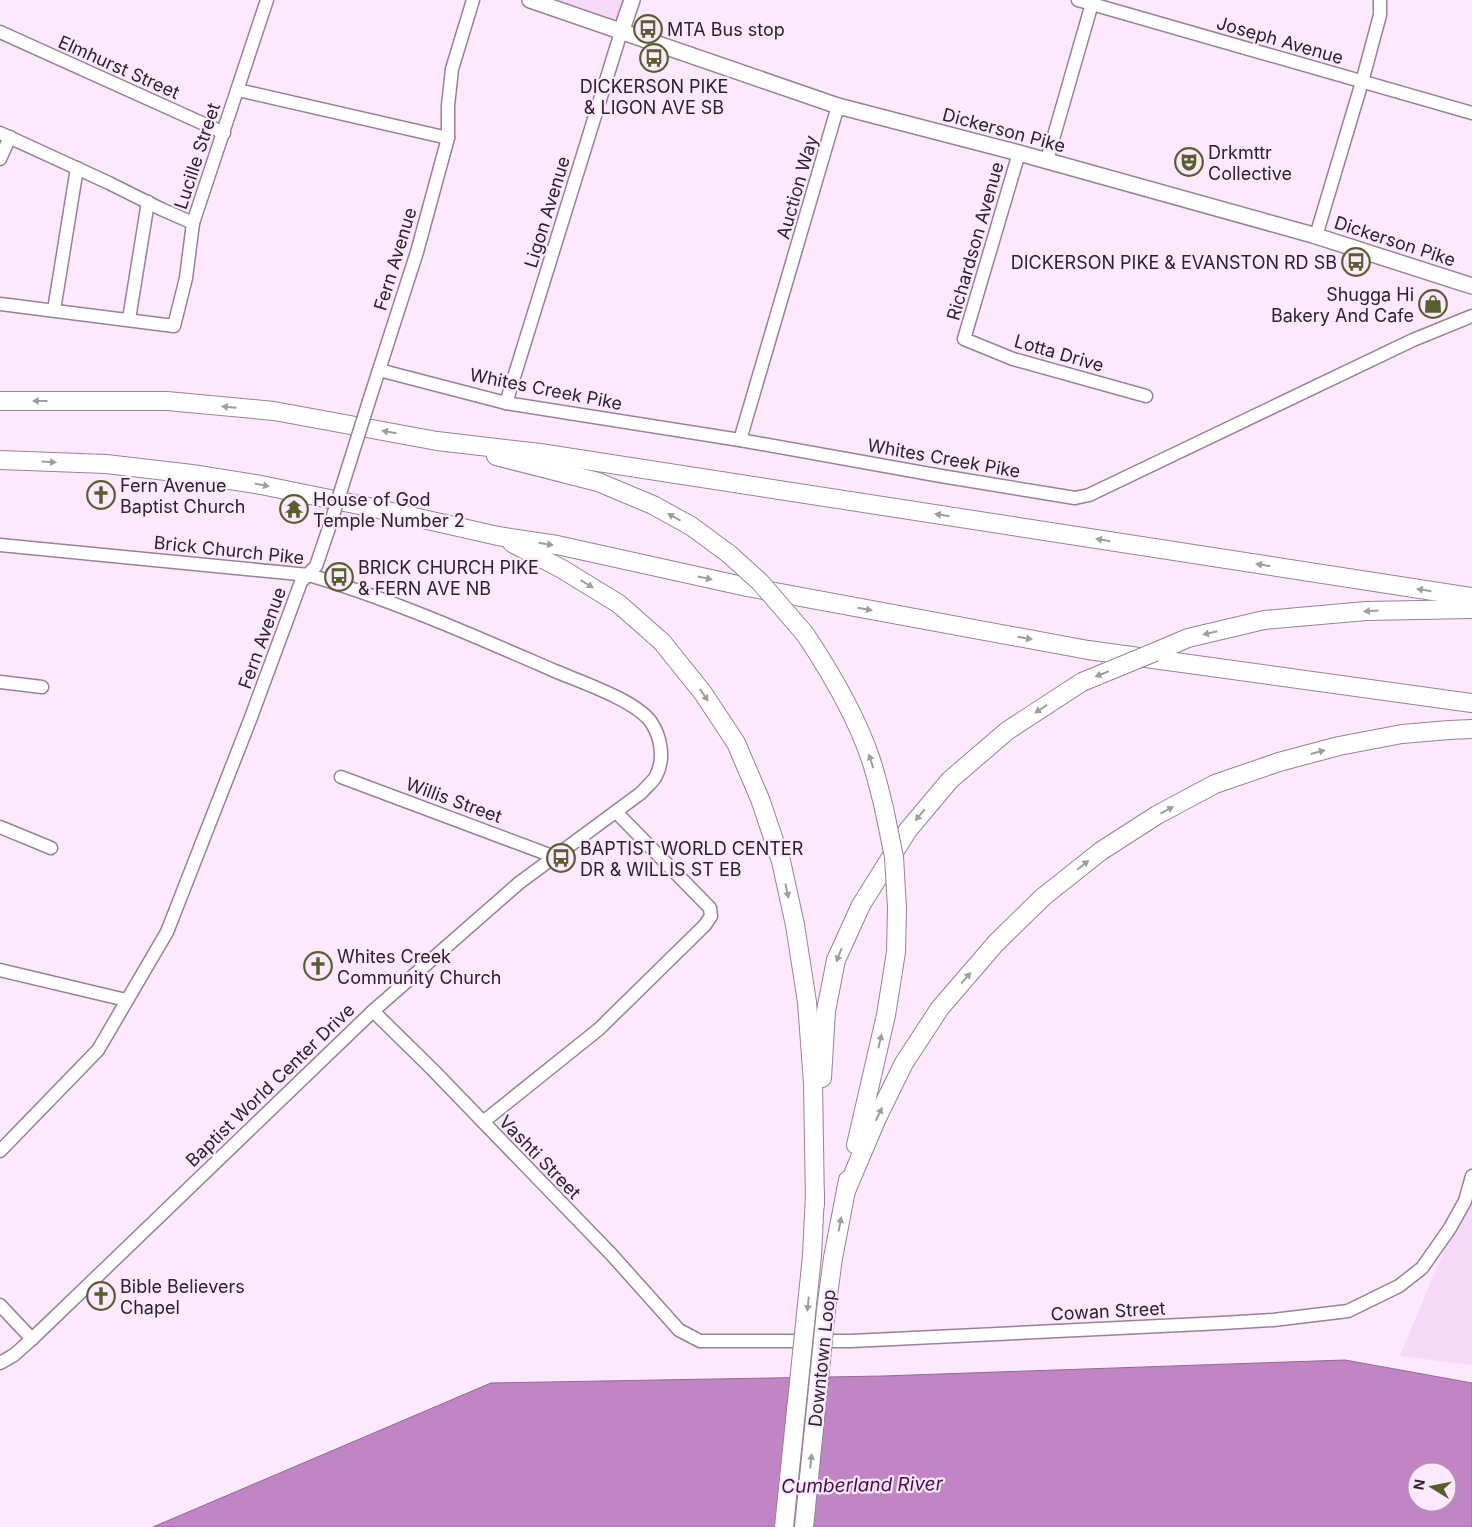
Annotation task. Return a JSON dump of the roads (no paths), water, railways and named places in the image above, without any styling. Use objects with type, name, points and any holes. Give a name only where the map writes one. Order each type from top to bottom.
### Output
[{"type":"highway","points":[[0,401],[168,401],[274,411],[438,441],[598,482],[653,505],[691,526],[729,554],[760,582],[805,634],[830,670],[851,712],[870,758],[884,808],[894,857],[896,952],[886,1014],[846,1191]]},
{"type":"highway","points":[[438,441],[540,452],[1472,597]]},
{"type":"highway","points":[[0,460],[106,464],[192,474],[271,487],[498,536],[557,545],[756,589],[1088,650],[1472,703]]},
{"type":"highway","points":[[498,536],[562,569],[619,604],[662,642],[703,693],[736,743],[760,799],[781,861],[795,925],[807,1002],[813,1083],[815,1205]]},
{"type":"highway","points":[[815,1205],[826,1011],[836,960],[861,905],[908,830],[950,780],[1007,731],[1082,682],[1188,638],[1264,620],[1366,611],[1472,608]]},
{"type":"highway","points":[[846,1191],[877,1118],[900,1071],[940,1008],[996,942],[1042,898],[1101,851],[1157,815],[1215,784],[1279,762],[1340,746],[1402,734],[1472,729]]},
{"type":"highway","name":"Downtown Loop","points":[[804,1527],[826,1310],[833,1258],[846,1191]]},
{"type":"highway","name":"Downtown Loop","points":[[784,1527],[812,1256],[815,1205]]},
{"type":"main road","name":"Dickerson Pike","points":[[530,0],[838,106],[1047,160],[1316,236],[1472,286]]},
{"type":"main road","points":[[621,32],[632,0]]},
{"type":"street","name":"Lucille Street","points":[[129,319],[174,326],[186,278],[194,223],[267,0]]},
{"type":"street","name":"Fern Avenue","points":[[0,1152],[98,1050],[167,932],[250,720],[301,582],[316,566],[330,525],[417,252],[448,138],[448,106],[452,69],[473,0]]},
{"type":"street","name":"Joseph Avenue","points":[[1078,0],[1093,2],[1472,113]]},
{"type":"street","points":[[1316,236],[1362,82],[1380,15],[1380,0]]},
{"type":"street","points":[[1047,160],[1093,2]]},
{"type":"street","name":"Elmhurst Street","points":[[0,32],[224,133]]},
{"type":"street","name":"Ligon Avenue","points":[[506,403],[621,32]]},
{"type":"street","points":[[238,90],[448,138]]},
{"type":"street","name":"Auction Way","points":[[740,440],[838,106]]},
{"type":"street","points":[[0,159],[5,135],[194,223]]},
{"type":"street","name":"Richardson Avenue","points":[[964,339],[1019,153]]},
{"type":"street","points":[[54,310],[77,168]]},
{"type":"street","points":[[0,304],[129,319],[148,202]]},
{"type":"street","name":"Whites Creek Pike","points":[[379,370],[506,403],[740,440],[1075,498],[1089,495],[1411,341],[1472,316]]},
{"type":"street","name":"Lotta Drive","points":[[964,339],[1013,359],[1146,396]]},
{"type":"street","name":"Brick Church Pike","points":[[0,545],[309,574],[361,591],[481,639],[610,695],[641,711],[658,733]]},
{"type":"street","points":[[0,682],[42,686]]},
{"type":"street","name":"Baptist World Center Drive","points":[[0,1363],[14,1355],[32,1339],[373,1011],[461,932],[519,883],[641,793],[656,776],[662,758],[658,733]]},
{"type":"street","name":"Willis Street","points":[[341,777],[555,857]]},
{"type":"street","points":[[483,1122],[599,1029],[705,925],[711,916],[710,908],[616,812]]},
{"type":"street","points":[[0,827],[51,848]]},
{"type":"street","points":[[0,970],[126,1000]]},
{"type":"street","name":"Vashti Street","points":[[373,1011],[611,1254],[679,1330]]},
{"type":"street","name":"Cowan Street","points":[[679,1330],[700,1340],[851,1341],[1248,1321],[1348,1311],[1399,1286],[1422,1268],[1454,1221],[1465,1201],[1472,1176]]},
{"type":"street","points":[[0,1305],[32,1339]]},
{"type":"water","name":"Cumberland River","points":[[1345,1360],[1472,1383],[1472,1527],[153,1527],[491,1383],[883,1376]]},
{"type":"place","name":"MTA Bus stop","points":[[648,29]]},
{"type":"place","name":"DICKERSON PIKE & LIGON AVE SB","points":[[654,58]]},
{"type":"place","name":"Drkmttr Collective","points":[[1189,162]]},
{"type":"place","name":"DICKERSON PIKE & EVANSTON RD SB","points":[[1356,262]]},
{"type":"place","name":"Shugga Hi Bakery And Cafe","points":[[1433,304]]},
{"type":"place","name":"Fern Avenue Baptist Church","points":[[101,495]]},
{"type":"place","name":"House of God Temple Number 2","points":[[294,509]]},
{"type":"place","name":"BRICK CHURCH PIKE & FERN AVE NB","points":[[339,577]]},
{"type":"place","name":"BAPTIST WORLD CENTER DR & WILLIS ST EB","points":[[561,858]]},
{"type":"place","name":"Whites Creek Community Church","points":[[318,966]]},
{"type":"place","name":"Bible Believers Chapel","points":[[101,1296]]}]
